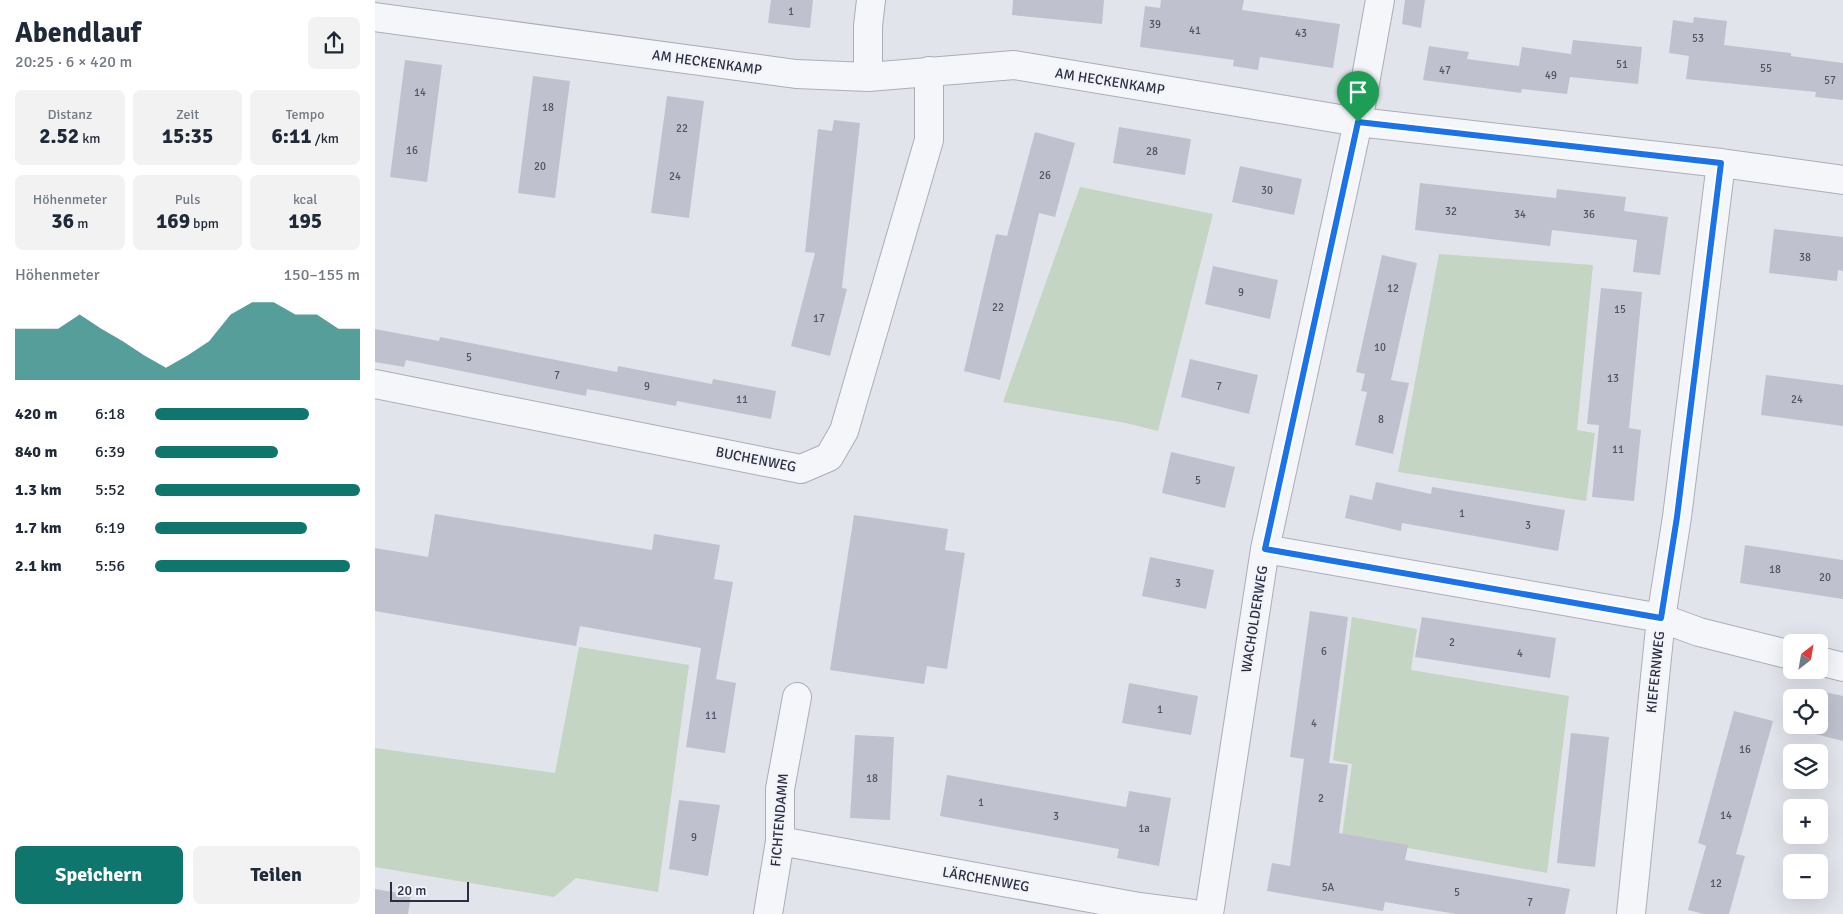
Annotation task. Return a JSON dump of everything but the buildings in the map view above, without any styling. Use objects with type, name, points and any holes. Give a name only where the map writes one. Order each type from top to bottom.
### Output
[{"type":"street","points":[[868,78],[868,26],[871,0]]},
{"type":"street","name":"WACHOLDERWEG","points":[[1209,914],[1265,549],[1358,122],[1380,0]]},
{"type":"street","name":"AM HECKENKAMP","points":[[375,17],[796,74],[868,78],[1013,65],[1358,122],[1721,163],[1843,180]]},
{"type":"street","name":"BUCHENWEG","points":[[375,384],[801,469],[829,457],[844,431],[929,140],[929,72]]},
{"type":"street","name":"KIEFERNWEG","points":[[1631,914],[1661,618],[1677,517],[1721,163]]},
{"type":"street","points":[[1265,549],[1661,618],[1699,632],[1783,653]]},
{"type":"street","points":[[1828,664],[1843,668]]},
{"type":"street","name":"FICHTENDAMM","points":[[768,914],[780,841],[780,789],[797,697]]},
{"type":"street","name":"LÄRCHENWEG","points":[[780,841],[1139,907],[1193,914]]},
{"type":"green space","points":[[1080,187],[1213,214],[1158,431],[1126,423],[1003,402]]},
{"type":"green space","points":[[1439,254],[1593,265],[1577,430],[1595,433],[1586,501],[1398,472]]},
{"type":"green space","points":[[1352,617],[1417,629],[1411,670],[1569,696],[1547,873],[1342,836],[1352,764],[1333,760]]},
{"type":"green space","points":[[579,647],[689,665],[658,892],[576,878],[554,897],[375,867],[375,748],[555,773]]},
{"type":"route","points":[[1358,122],[1721,163],[1677,517],[1661,618],[1265,549],[1358,122]]}]
